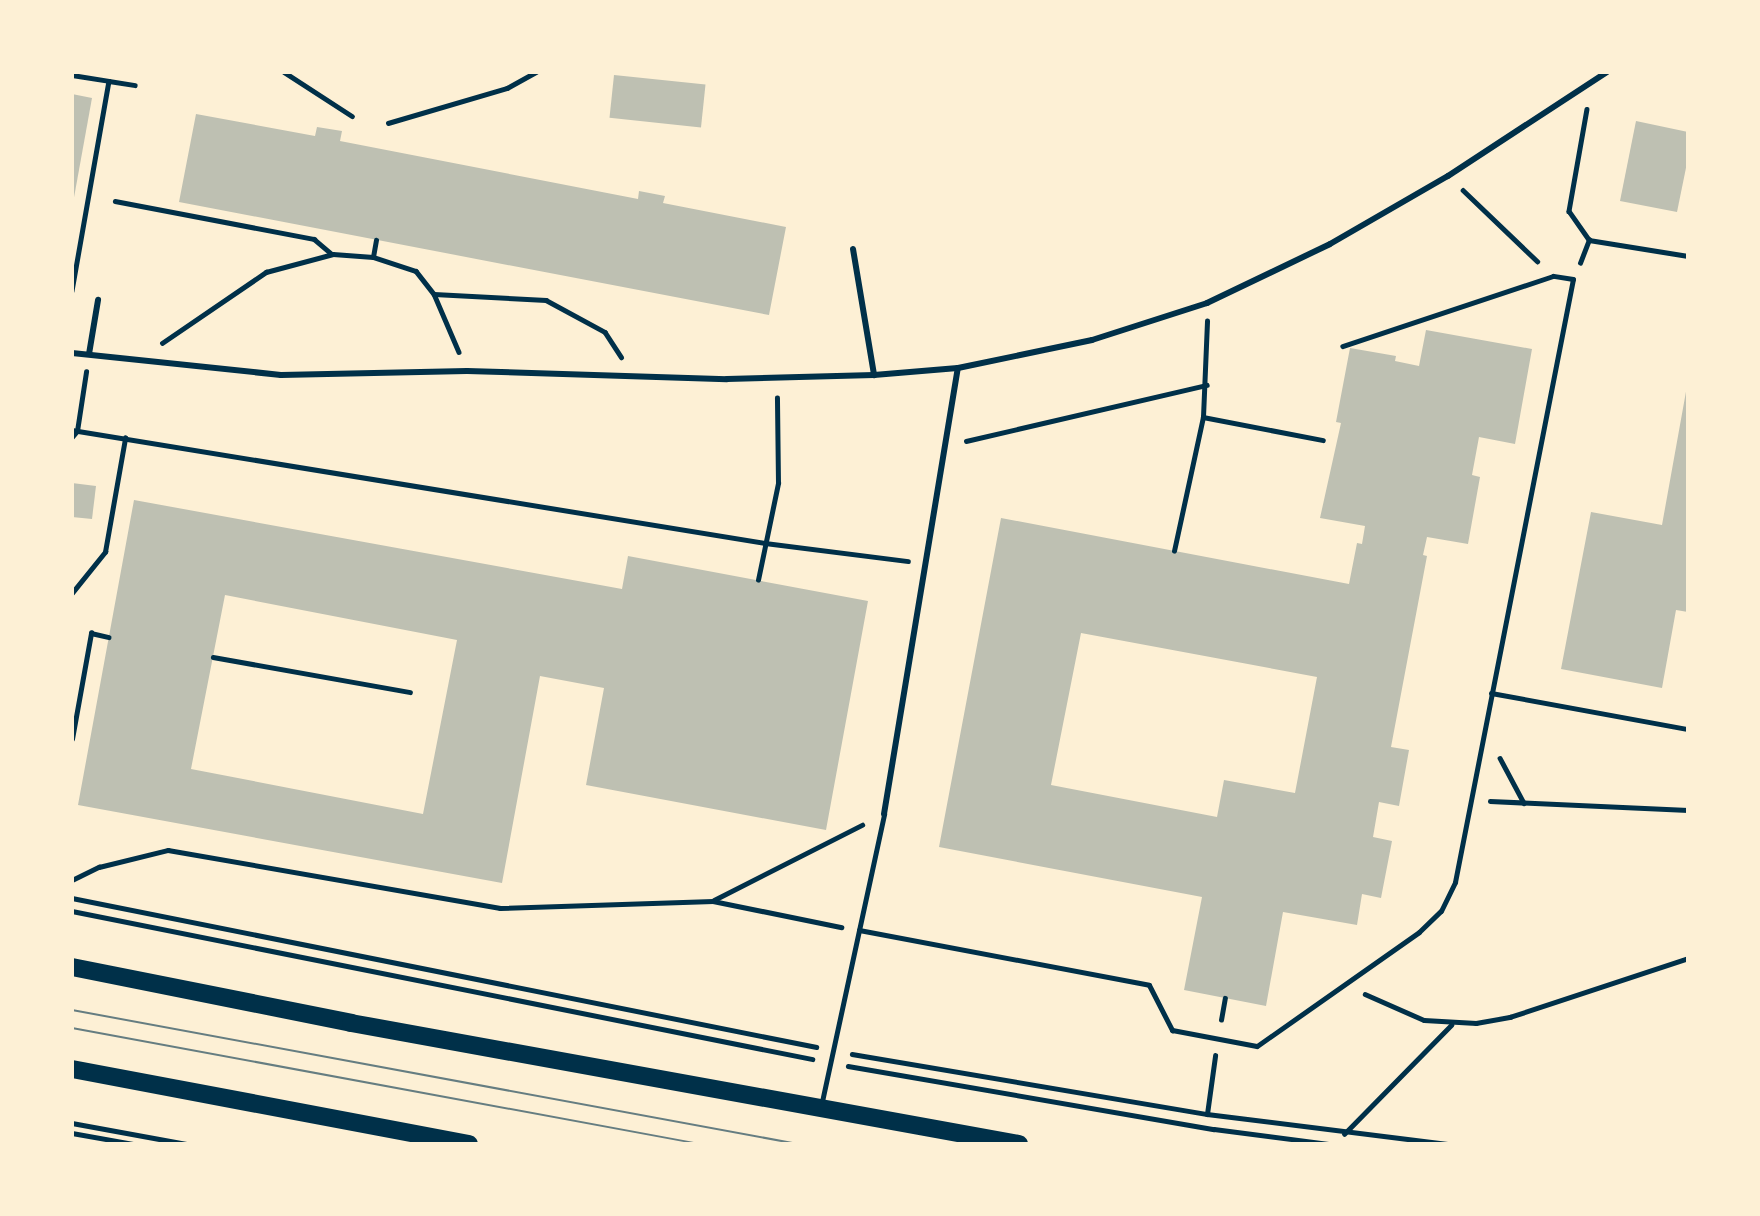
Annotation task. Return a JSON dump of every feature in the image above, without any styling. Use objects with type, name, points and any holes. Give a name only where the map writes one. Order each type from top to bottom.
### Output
[{"type":"main road","points":[[72,967],[821,1110],[1019,1144]]},
{"type":"main road","points":[[72,1069],[469,1144]]},
{"type":"street","points":[[72,353],[281,375],[467,371],[727,379],[874,375],[958,368],[1092,340],[1207,303],[1330,244],[1448,176],[1607,72]]},
{"type":"street","points":[[853,250],[874,375]]},
{"type":"street","points":[[89,354],[98,300]]},
{"type":"street","points":[[884,814],[958,368]]},
{"type":"lane","points":[[859,930],[1149,985],[1172,1030],[1256,1046],[1419,932],[1441,911],[1455,882],[1573,279],[1553,276],[1342,346]]},
{"type":"lane","points":[[1491,693],[1688,729]]},
{"type":"lane","points":[[821,1110],[884,814]]},
{"type":"path","points":[[97,72],[99,79]]},
{"type":"path","points":[[284,72],[352,116]]},
{"type":"path","points":[[388,123],[507,88],[536,72]]},
{"type":"path","points":[[72,75],[135,85]]},
{"type":"path","points":[[1592,80],[1569,211],[1589,240],[1688,256]]},
{"type":"path","points":[[72,292],[109,81]]},
{"type":"path","points":[[1448,176],[1553,276]]},
{"type":"path","points":[[115,201],[314,239],[333,254]]},
{"type":"path","points":[[373,257],[376,240]]},
{"type":"path","points":[[1573,279],[1589,240]]},
{"type":"path","points":[[143,359],[266,272],[333,254],[373,257],[416,271],[434,294],[467,371]]},
{"type":"path","points":[[434,294],[546,300],[606,332]]},
{"type":"path","points":[[1174,551],[1203,417],[1207,385],[1207,303]]},
{"type":"path","points":[[72,437],[89,354]]},
{"type":"path","points":[[944,446],[1207,385]]},
{"type":"path","points":[[758,580],[778,483],[778,408]]},
{"type":"path","points":[[1203,417],[1323,440]]},
{"type":"path","points":[[74,430],[765,543],[925,563]]},
{"type":"path","points":[[72,593],[105,552],[125,438]]},
{"type":"path","points":[[72,739],[91,634],[109,637]]},
{"type":"path","points":[[213,657],[410,692]]},
{"type":"path","points":[[72,692],[80,694]]},
{"type":"path","points":[[1484,730],[1524,804]]},
{"type":"path","points":[[1471,800],[1688,810]]},
{"type":"path","points":[[713,901],[884,814]]},
{"type":"path","points":[[72,880],[99,867],[168,850],[500,908],[713,901],[859,930]]},
{"type":"path","points":[[72,898],[833,1051],[1207,1114],[1344,1134],[1449,1144]]},
{"type":"path","points":[[72,911],[830,1062],[1330,1144]]},
{"type":"path","points":[[1343,985],[1424,1020],[1451,1024],[1510,1017],[1688,958]]},
{"type":"path","points":[[1344,1134],[1451,1024]]},
{"type":"path","points":[[1207,1114],[1214,1068]]},
{"type":"path","points":[[72,1123],[186,1144]]},
{"type":"path","points":[[72,1133],[134,1144]]},
{"type":"building","points":[[614,75],[705,85],[701,127],[610,118]]},
{"type":"building","points":[[72,94],[92,98],[73,203],[72,203]]},
{"type":"building","points":[[196,114],[315,136],[317,127],[342,131],[340,141],[638,199],[639,191],[665,196],[663,203],[786,227],[769,315],[179,202]]},
{"type":"building","points":[[1636,121],[1688,132],[1688,158],[1677,212],[1620,201]]},
{"type":"building","points":[[1426,330],[1532,349],[1515,444],[1479,437],[1472,475],[1480,477],[1468,544],[1427,537],[1423,555],[1427,556],[1391,747],[1409,750],[1399,806],[1379,802],[1373,837],[1392,841],[1381,898],[1362,894],[1357,925],[1283,912],[1266,1006],[1184,990],[1202,897],[939,847],[1001,518],[1349,584],[1357,543],[1362,544],[1365,526],[1320,518],[1341,423],[1336,422],[1350,348],[1396,356],[1395,361],[1419,366]],"holes":[[[1081,633],[1317,677],[1295,793],[1224,780],[1217,817],[1051,785]]]},
{"type":"building","points":[[1687,386],[1688,612],[1676,610],[1662,688],[1561,669],[1591,512],[1662,525]]},
{"type":"building","points":[[72,483],[96,486],[92,519],[72,517]]},
{"type":"building","points":[[134,500],[622,589],[628,556],[868,601],[826,830],[586,785],[604,688],[540,676],[502,883],[78,805]],"holes":[[[225,595],[457,640],[423,814],[191,769]]]},
{"type":"tram line","points":[[72,1010],[798,1144]]},
{"type":"tram line","points":[[72,1028],[700,1144]]}]
